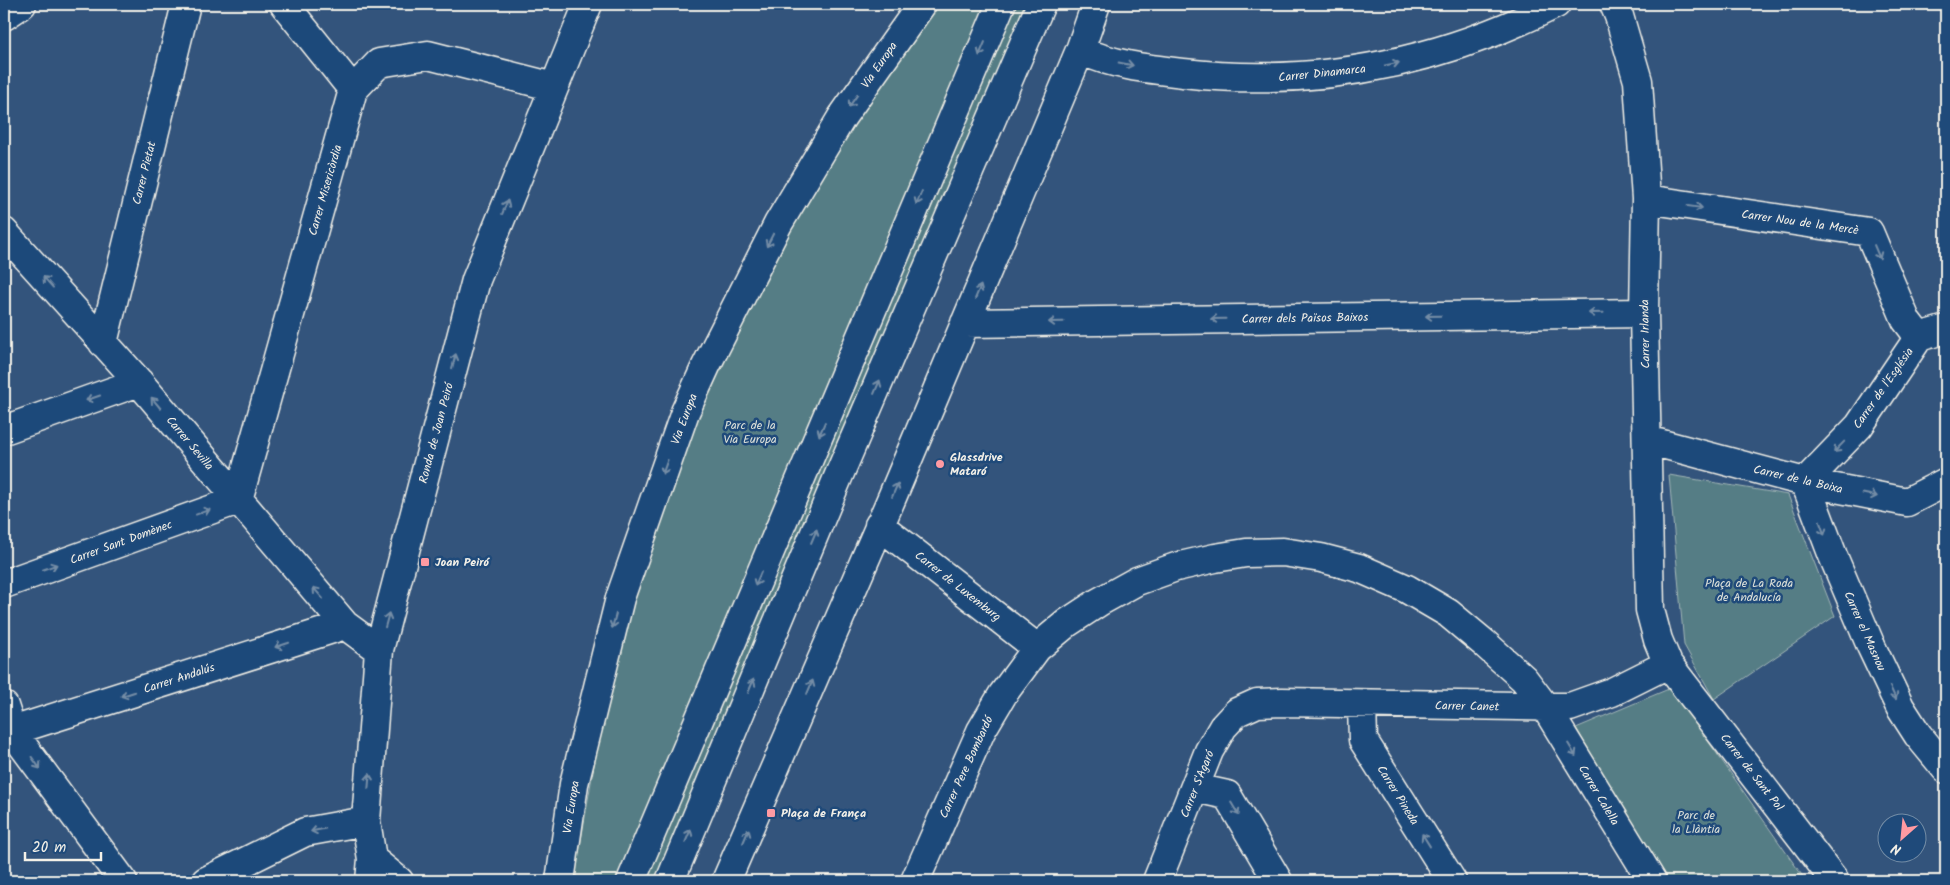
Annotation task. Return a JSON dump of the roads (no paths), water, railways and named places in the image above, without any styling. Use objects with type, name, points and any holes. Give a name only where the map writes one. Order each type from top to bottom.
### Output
[{"type":"street","points":[[4,16],[22,4]]},
{"type":"street","name":"Carrer Pietat","points":[[103,343],[186,4]]},
{"type":"street","points":[[284,4],[353,90]]},
{"type":"street","name":"Ronda de Joan Peiró","points":[[371,870],[366,821],[379,650],[476,280],[588,4]]},
{"type":"street","name":"Via Europa","points":[[560,881],[574,784],[620,598],[689,404],[706,366],[778,224],[842,117],[922,4]]},
{"type":"street","points":[[631,881],[1001,4]]},
{"type":"street","points":[[670,881],[840,475],[1041,4]]},
{"type":"street","points":[[726,881],[965,323],[1080,50],[1096,4]]},
{"type":"street","name":"Carrer Dinamarca","points":[[1080,50],[1106,61],[1204,75],[1264,78],[1352,72],[1418,58],[1483,38],[1556,4]]},
{"type":"street","name":"Carrer Irlanda","points":[[1614,4],[1638,81],[1646,199],[1644,313],[1650,610],[1658,640],[1668,664]]},
{"type":"street","name":"Carrer Misericòrdia","points":[[238,500],[353,90],[379,63],[428,55],[554,87]]},
{"type":"street","name":"Carrer Nou de la Mercè","points":[[1646,199],[1869,232],[1906,320],[1919,337]]},
{"type":"street","name":"Carrer Sevilla","points":[[4,232],[139,382],[346,625],[379,650]]},
{"type":"street","name":"Carrer dels Països Baixos","points":[[965,323],[1644,313]]},
{"type":"street","points":[[1919,337],[1946,329]]},
{"type":"street","name":"Carrer de l'Església","points":[[1805,482],[1859,426],[1919,337]]},
{"type":"street","points":[[4,430],[139,382]]},
{"type":"street","name":"Carrer de la Boixa","points":[[1647,440],[1805,482],[1908,502],[1946,482]]},
{"type":"street","name":"Carrer el Masnou","points":[[1805,482],[1832,556],[1900,707],[1918,735],[1946,769]]},
{"type":"street","name":"Carrer Sant Domènec","points":[[4,584],[238,500]]},
{"type":"street","name":"Carrer de Luxemburg","points":[[879,524],[1037,648]]},
{"type":"street","name":"Carrer Pere Bombardó","points":[[915,881],[981,732],[1003,694],[1037,648],[1067,622],[1099,602],[1137,581],[1176,566],[1246,553],[1283,552],[1320,558],[1359,568],[1406,589],[1448,613],[1524,679],[1546,708]]},
{"type":"street","name":"Carrer Andalús","points":[[8,719],[346,625]]},
{"type":"street","name":"Carrer Canet","points":[[1256,703],[1570,708],[1612,692],[1668,664]]},
{"type":"street","name":"Carrer de Sant Pol","points":[[1668,664],[1835,881]]},
{"type":"street","name":"Carrer S'Agaró","points":[[1157,881],[1209,752],[1223,726],[1237,712],[1256,703]]},
{"type":"street","name":"Carrer Pineda","points":[[1362,704],[1363,740],[1452,881]]},
{"type":"street","name":"Carrer Calella","points":[[1546,708],[1652,881]]},
{"type":"street","points":[[8,719],[123,881]]},
{"type":"street","points":[[1195,788],[1227,795],[1278,881]]},
{"type":"street","points":[[206,881],[305,832],[366,821]]},
{"type":"street","points":[[371,870],[399,881]]},
{"type":"place","name":"Glassdrive Mataró","points":[[940,464]]},
{"type":"place","name":"Joan Peiró","points":[[425,562]]},
{"type":"place","name":"Plaça de França","points":[[771,813]]},
{"type":"park label","name":"Parc de la Via Europa","points":[[750,432]]},
{"type":"park label","name":"Plaça de La Roda de Andalucía","points":[[1749,590]]},
{"type":"park label","name":"Parc de la Llàntia","points":[[1696,822]]}]
